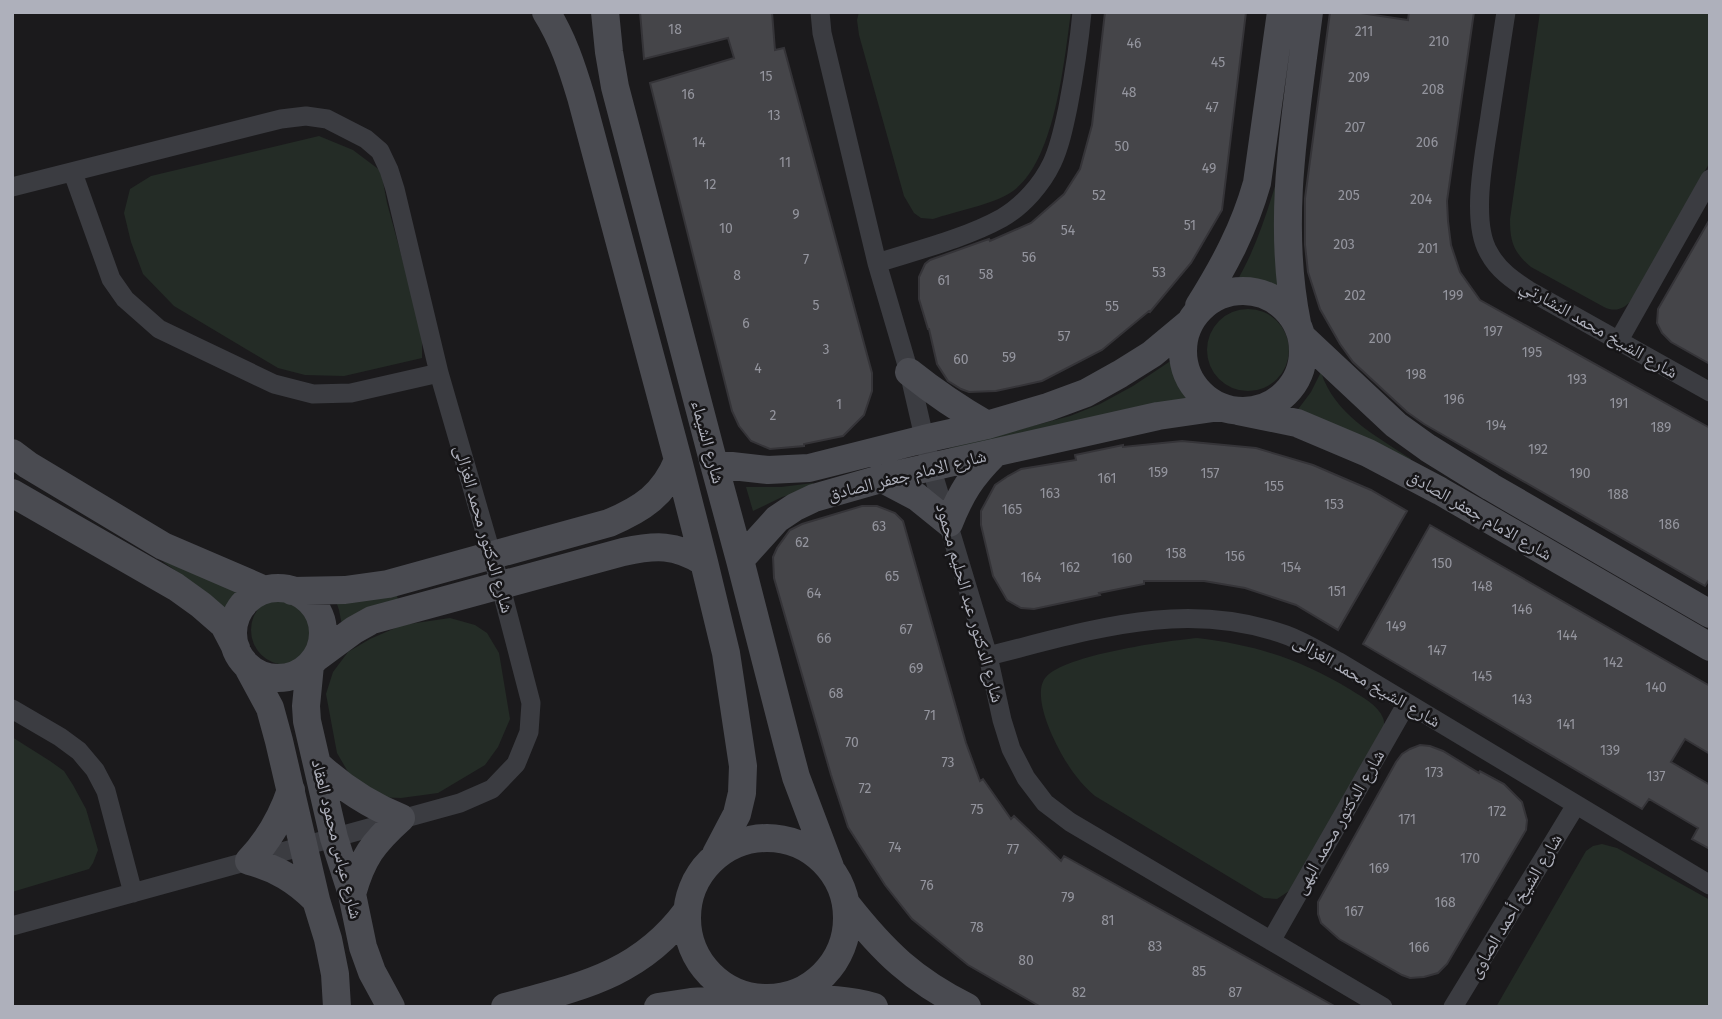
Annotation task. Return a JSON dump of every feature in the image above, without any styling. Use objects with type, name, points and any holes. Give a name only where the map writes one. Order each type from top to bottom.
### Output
[{"type":"street","name":"شارع الشيماء","points":[[546,12],[568,54],[581,97],[705,562],[726,653],[743,765],[742,793],[737,814],[716,854]]},
{"type":"street","name":"شارع الشيماء","points":[[605,12],[615,87],[796,777],[830,867]]},
{"type":"street","name":"شارع الدكتور عبد الحليم محمود","points":[[820,12],[822,33],[877,263],[909,372],[931,467],[988,656],[1011,750],[1026,778],[1045,803],[1104,843],[1383,1007]]},
{"type":"street","points":[[877,263],[978,230],[1004,217],[1022,203],[1038,185],[1052,164],[1063,132],[1083,12]]},
{"type":"street","points":[[1281,12],[1250,209],[1236,243],[1192,318],[1182,343],[1183,363],[1190,381],[1203,397],[1229,409],[1257,410],[1275,403],[1289,390],[1299,374],[1303,356],[1289,272],[1289,196],[1291,152],[1309,12]]},
{"type":"street","name":"شارع الشيخ محمد النشارتي","points":[[1506,12],[1482,171],[1480,212],[1482,234],[1488,252],[1511,279],[1710,392]]},
{"type":"street","points":[[581,97],[615,87]]},
{"type":"street","name":"شارع الدكتور محمد الغزالى","points":[[12,187],[281,119],[306,116],[327,119],[366,139],[380,151],[395,189],[439,373],[531,703],[529,733],[516,764],[492,789],[460,803],[12,926]]},
{"type":"street","points":[[73,173],[111,279],[125,299],[159,329],[274,384],[313,394],[351,393],[439,373]]},
{"type":"street","points":[[1619,340],[1710,178]]},
{"type":"street","points":[[1192,318],[1212,298],[1230,291],[1251,291],[1270,297],[1287,309],[1300,331]]},
{"type":"street","name":"شارع الامام جعفر الصادق","points":[[714,464],[750,469],[809,468],[987,425],[1048,407],[1086,393],[1153,354],[1192,318]]},
{"type":"street","name":"شارع الامام جعفر الصادق","points":[[1300,331],[1396,425],[1428,448],[1710,614]]},
{"type":"street","points":[[909,372],[933,391],[987,425]]},
{"type":"street","name":"شارع الامام جعفر الصادق","points":[[740,560],[777,519],[814,498],[881,478],[1158,416],[1229,409],[1297,423],[1368,453],[1452,498],[1710,647]]},
{"type":"street","points":[[12,453],[163,546],[308,600],[322,623],[323,641],[313,661]]},
{"type":"street","points":[[881,478],[917,497],[949,523],[960,497],[975,474],[994,454]]},
{"type":"street","points":[[678,460],[672,476],[653,499],[634,512],[609,523],[388,584],[345,590],[279,591],[254,595],[238,613],[233,636],[243,658],[267,677],[276,678],[295,675],[354,629],[372,620],[500,584],[646,547],[668,547],[689,552],[705,562]]},
{"type":"street","name":"شارع عباس محمود العقاد","points":[[12,493],[176,587],[224,625],[270,708],[316,900],[328,939],[335,974],[337,1007]]},
{"type":"street","name":"شارع الشيخ محمد الغزالى","points":[[988,656],[1104,627],[1186,617],[1227,621],[1287,635],[1339,662],[1710,885]]},
{"type":"street","name":"شارع عباس محمود العقاد","points":[[313,661],[306,706],[307,721],[363,947],[372,972],[391,1007]]},
{"type":"street","name":"شارع الدكتور محمد البهى","points":[[1271,941],[1406,703]]},
{"type":"street","points":[[12,709],[79,751],[94,770],[106,791],[133,893]]},
{"type":"street","points":[[318,765],[365,801],[401,818],[368,852],[358,872],[352,894]]},
{"type":"street","points":[[291,790],[274,828],[249,861],[285,875],[316,900]]},
{"type":"street","name":"شارع الشيخ أحمد الصاوى","points":[[1453,1007],[1576,805]]},
{"type":"street","points":[[776,837],[796,842],[815,852],[830,867],[841,885],[847,905],[848,926],[843,947],[833,965],[818,981],[800,992],[769,998],[741,994],[725,986],[700,962],[687,929],[687,911],[691,890],[701,870],[716,854],[734,844],[754,838],[776,837]]},
{"type":"street","points":[[847,905],[872,937],[902,967],[967,1007]]},
{"type":"street","points":[[505,1007],[594,982],[624,968],[674,929],[687,911]]},
{"type":"street","points":[[658,1007],[705,1001],[769,998],[831,999],[874,1007]]},
{"type":"shaded area","points":[[859,12],[1071,12],[1055,110],[1047,136],[1038,160],[1025,179],[1010,193],[994,201],[933,219],[921,218],[914,213],[904,196],[859,35]]},
{"type":"shaded area","points":[[1540,12],[1710,12],[1710,162],[1633,298],[1613,310],[1531,267],[1516,251],[1512,240],[1510,219]]},
{"type":"shaded area","points":[[319,136],[353,150],[381,171],[387,203],[422,331],[422,358],[344,376],[305,375],[278,368],[174,306],[143,274],[124,213],[130,189],[151,176]]},
{"type":"shaded area","points":[[1278,176],[1284,293],[1249,281],[1237,281],[1255,243]]},
{"type":"shaded area","points":[[1240,309],[1256,309],[1271,316],[1282,327],[1289,342],[1286,366],[1277,379],[1256,391],[1240,391],[1225,384],[1214,373],[1207,358],[1207,342],[1214,327],[1225,316]]},
{"type":"shaded area","points":[[1178,356],[1193,402],[950,459],[949,448],[1070,416],[1100,404]]},
{"type":"shaded area","points":[[1321,372],[1327,387],[1346,412],[1411,459],[1407,465],[1296,412],[1311,392]]},
{"type":"shaded area","points":[[813,483],[815,488],[782,497],[753,511],[746,487],[781,487]]},
{"type":"shaded area","points":[[162,561],[246,590],[230,614],[204,591]]},
{"type":"shaded area","points":[[396,593],[400,605],[342,625],[336,601]]},
{"type":"shaded area","points":[[293,595],[306,601],[315,610],[319,616],[319,644],[311,655],[300,663],[279,665],[261,655],[253,644],[251,623],[261,605],[272,597]]},
{"type":"shaded area","points":[[450,618],[475,625],[487,633],[499,653],[510,719],[498,747],[485,765],[438,793],[401,798],[377,797],[351,777],[337,753],[326,694],[333,672],[348,652],[370,639],[402,625]]},
{"type":"shaded area","points":[[1197,638],[1258,649],[1314,670],[1369,702],[1381,713],[1384,720],[1383,735],[1295,887],[1277,899],[1264,898],[1095,796],[1070,768],[1044,713],[1042,686],[1046,677],[1057,669],[1117,650]]},
{"type":"shaded area","points":[[12,737],[64,771],[86,809],[98,850],[89,869],[12,892]]},
{"type":"shaded area","points":[[1602,844],[1617,848],[1710,900],[1710,1007],[1496,1007],[1586,851]]},
{"type":"building","points":[[640,12],[772,12],[775,50],[784,48],[872,373],[872,391],[864,415],[843,436],[804,446],[770,449],[751,441],[739,426],[732,411],[650,83],[734,58],[728,38],[644,59]]},
{"type":"building","points":[[1105,12],[1246,12],[1222,210],[1191,263],[1150,312],[1102,350],[1042,381],[996,391],[969,392],[948,381],[937,364],[919,299],[919,277],[930,260],[989,239],[990,241],[1031,223],[1064,194],[1080,169],[1092,125]]},
{"type":"building","points":[[1330,12],[1354,12],[1408,20],[1409,12],[1474,12],[1447,201],[1451,245],[1460,272],[1480,300],[1710,428],[1710,578],[1705,586],[1424,424],[1407,412],[1353,362],[1340,344],[1320,309],[1308,272],[1305,245],[1305,198]]},
{"type":"building","points":[[1710,219],[1710,364],[1671,342],[1657,323],[1658,309]]},
{"type":"building","points":[[1182,441],[1256,448],[1313,465],[1371,490],[1407,511],[1338,630],[1296,605],[1245,588],[1204,581],[1144,581],[1144,584],[1034,609],[1021,608],[1007,600],[993,576],[981,525],[981,511],[995,485],[1021,469],[1076,460],[1075,455],[1123,445]]},
{"type":"building","points":[[862,506],[877,506],[895,513],[903,521],[966,743],[980,781],[983,779],[1011,819],[1014,816],[1061,861],[1064,856],[1336,1007],[1041,1007],[968,965],[912,919],[885,885],[848,827],[774,578],[773,557],[790,530]]},
{"type":"building","points":[[1430,525],[1710,686],[1710,754],[1685,739],[1671,762],[1710,785],[1710,849],[1692,839],[1698,828],[1649,799],[1642,809],[1363,644]]},
{"type":"building","points":[[1420,745],[1443,751],[1479,773],[1480,771],[1504,784],[1522,802],[1527,820],[1526,830],[1447,964],[1438,973],[1410,978],[1339,939],[1321,923],[1318,902],[1396,762],[1402,754]]}]
